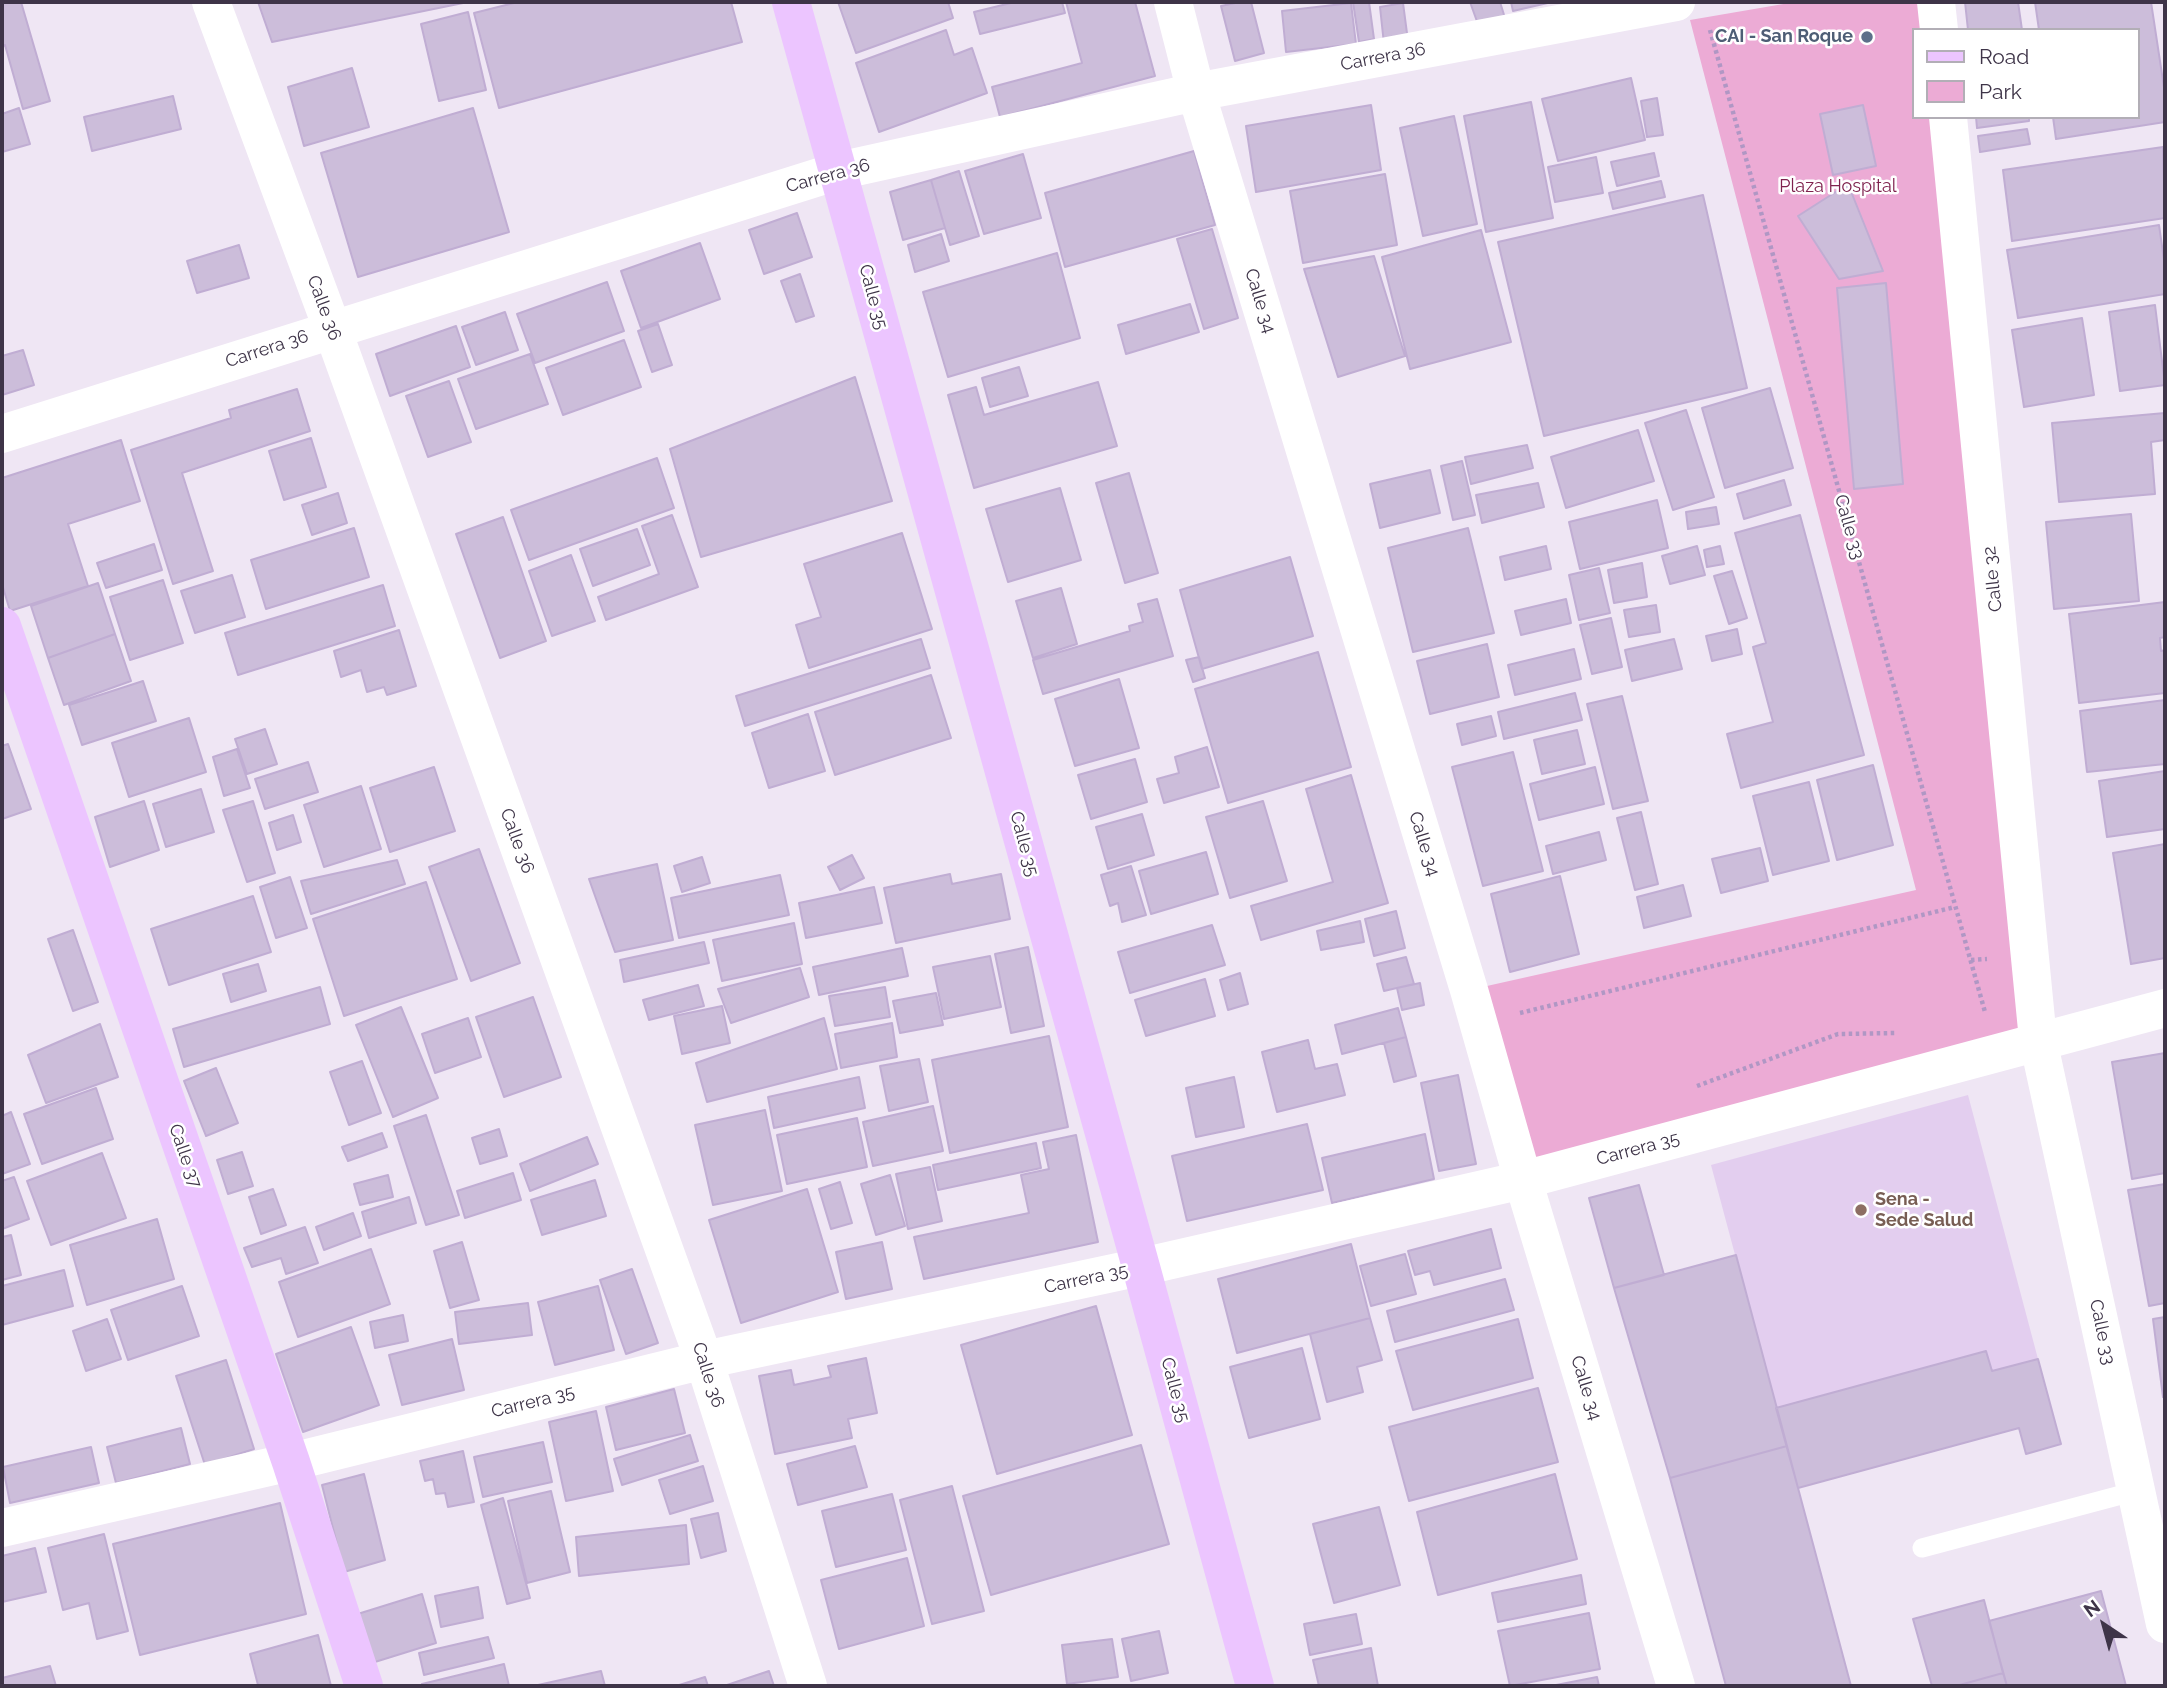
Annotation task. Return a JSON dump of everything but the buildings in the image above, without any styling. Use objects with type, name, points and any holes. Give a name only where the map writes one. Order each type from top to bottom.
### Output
[{"type":"street","name":"Calle 36","points":[[211,2],[332,328],[704,1360],[808,1686]]},
{"type":"street","name":"Calle 35","points":[[791,2],[1255,1686]]},
{"type":"street","name":"Calle 34","points":[[1173,2],[1196,92],[1676,1686]]},
{"type":"street","name":"Carrera 36","points":[[2,433],[838,171],[1196,92],[1676,2]]},
{"type":"street","points":[[1936,2],[1939,28]]},
{"type":"street","name":"Calle 32","points":[[1948,119],[2038,1040]]},
{"type":"street","name":"Calle 37","points":[[2,626],[291,1462],[363,1686]]},
{"type":"street","name":"Carrera 35","points":[[2,1528],[291,1462],[704,1360],[1141,1267],[1523,1180],[2165,1008]]},
{"type":"street","name":"Calle 33","points":[[2038,1040],[2165,1624]]},
{"type":"lane","points":[[1922,1548],[2136,1491]]},
{"type":"path","name":"Calle 33","points":[[1710,28],[1996,1052]]},
{"type":"path","points":[[1478,1023],[1955,907]]},
{"type":"shaded area","name":"Sena - Sede Salud","points":[[1968,1095],[2038,1359],[1992,1371],[1986,1351],[1776,1408],[1711,1165]]},
{"type":"green space","name":"Plaza Hospital","points":[[1795,2],[1918,2],[1921,28],[1912,28],[1912,119],[1931,119],[2038,1040],[1523,1180],[1469,990],[1916,890],[1690,20]]},
{"type":"place","name":"CAI - San Roque","points":[[1867,37]]},
{"type":"place","name":"Sena - Sede Salud","points":[[1861,1210]]}]
